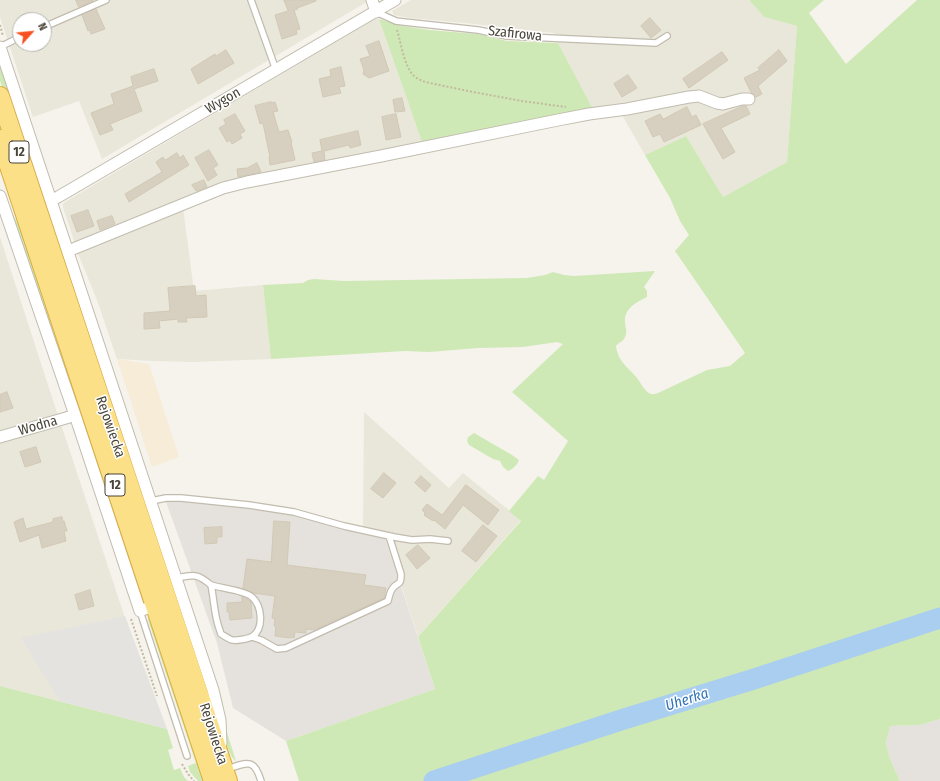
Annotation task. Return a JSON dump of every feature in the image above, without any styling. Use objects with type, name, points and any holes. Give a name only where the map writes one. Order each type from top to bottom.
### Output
[{"type":"highway","name":"Rejowiecka","points":[[0,96],[222,772]]},
{"type":"highway","name":"Rejowiecka","points":[[0,139],[148,608],[222,772]]},
{"type":"street","points":[[372,0],[376,12]]},
{"type":"street","name":"Wygon","points":[[51,200],[395,0]]},
{"type":"street","points":[[0,47],[214,690],[220,720],[222,772]]},
{"type":"street","points":[[68,252],[223,188],[247,182],[589,114],[627,109],[689,97],[699,96],[722,104],[749,98]]},
{"type":"street","points":[[0,196],[75,415],[148,608]]},
{"type":"street","name":"Wodna","points":[[0,437],[75,415]]},
{"type":"lane","points":[[52,24],[106,0]]},
{"type":"lane","points":[[251,0],[276,70]]},
{"type":"lane","name":"Szafirowa","points":[[376,12],[389,18],[404,22],[478,30],[507,36],[656,43],[667,36]]},
{"type":"lane","points":[[0,47],[12,41]]},
{"type":"lane","points":[[151,501],[166,498],[181,498],[272,509],[294,512],[344,526],[389,536],[412,540],[430,539],[448,541]]},
{"type":"lane","points":[[211,585],[214,610],[221,634],[232,640],[252,637],[277,648],[286,648],[388,601],[393,587],[401,580],[401,574],[389,536]]},
{"type":"lane","points":[[176,578],[194,576],[201,577],[211,585],[252,596],[257,603],[260,613],[260,623],[257,631],[252,637]]},
{"type":"lane","points":[[148,608],[187,756]]},
{"type":"lane","points":[[222,772],[242,765],[250,764],[255,767],[261,781]]},
{"type":"path","points":[[389,18],[394,22],[397,28],[408,69],[420,80],[522,101],[563,106],[589,114]]},
{"type":"shaded area","points":[[0,0],[370,0],[102,159],[79,101],[33,117],[0,17]]},
{"type":"shaded area","points":[[411,0],[749,0],[764,17],[797,26],[787,162],[723,197],[686,136],[645,155],[618,108],[594,111],[554,33],[394,15],[392,11]]},
{"type":"shaded area","points":[[374,19],[379,19],[423,145],[248,180],[76,247],[63,207],[65,202]]},
{"type":"shaded area","points":[[183,208],[194,291],[263,285],[271,359],[193,362],[117,359],[97,300],[77,251]]},
{"type":"shaded area","points":[[0,237],[129,630],[167,729],[0,686]]},
{"type":"shaded area","points":[[117,359],[149,364],[179,457],[152,467]]},
{"type":"shaded area","points":[[364,412],[449,488],[463,473],[521,520],[418,637],[386,538],[363,532]]},
{"type":"shaded area","points":[[180,499],[294,515],[385,538],[435,689],[286,741],[233,708],[217,643],[166,502]]},
{"type":"shaded area","points":[[125,616],[167,729],[60,701],[21,638]]},
{"type":"shaded area","points":[[940,719],[940,781],[900,781],[890,759],[886,743],[890,726],[920,725]]},
{"type":"green space","points":[[749,0],[824,0],[809,13],[846,64],[917,0],[940,0],[940,719],[920,725],[890,726],[886,743],[890,759],[900,781],[299,781],[286,741],[435,689],[418,637],[521,521],[509,511],[538,476],[544,480],[568,441],[512,392],[563,344],[557,342],[523,347],[478,348],[429,352],[405,351],[271,359],[263,285],[303,283],[314,279],[344,281],[527,278],[553,272],[574,276],[655,271],[644,287],[647,291],[647,297],[632,306],[625,317],[626,335],[616,346],[617,352],[624,364],[646,390],[652,394],[658,393],[707,370],[730,366],[745,353],[675,251],[689,235],[645,155],[686,136],[723,197],[787,162],[797,26],[764,17]]},
{"type":"green space","points":[[379,19],[403,26],[477,34],[507,41],[558,43],[594,111],[423,145]]},
{"type":"green space","points":[[0,59],[19,116],[13,117],[0,81]]},
{"type":"green space","points":[[8,206],[10,206],[13,215],[24,234],[144,598],[142,601]]},
{"type":"green space","points":[[474,433],[519,460],[517,464],[508,471],[503,467],[500,461],[493,459],[469,445],[467,441],[468,437]]},
{"type":"green space","points":[[150,617],[206,781],[198,781],[190,772],[188,766],[196,763],[148,620]]},
{"type":"green space","points":[[0,686],[167,729],[173,748],[168,750],[174,770],[180,768],[184,777],[188,781],[0,781]]},
{"type":"green space","points":[[223,720],[236,761],[230,754],[228,748]]},
{"type":"building","points":[[76,0],[93,0],[93,1],[79,7]]},
{"type":"building","points":[[284,0],[316,1],[294,10],[300,29],[296,30],[297,34],[282,39],[275,15],[288,11]]},
{"type":"building","points":[[96,9],[105,29],[91,34],[90,30],[88,31],[82,15]]},
{"type":"building","points":[[650,18],[661,30],[651,38],[641,26]]},
{"type":"building","points":[[379,41],[389,71],[369,78],[363,74],[364,70],[360,59],[370,56],[366,46]]},
{"type":"building","points":[[226,50],[234,63],[198,84],[191,69],[215,54],[216,56]]},
{"type":"building","points":[[779,50],[787,61],[758,86],[762,94],[756,97],[751,92],[744,78],[760,70],[758,68]]},
{"type":"building","points":[[722,52],[728,60],[689,88],[683,79]]},
{"type":"building","points":[[341,67],[345,86],[339,87],[341,93],[323,97],[319,79],[331,76],[330,70]]},
{"type":"building","points":[[154,69],[158,81],[134,89],[142,111],[110,124],[113,130],[100,135],[91,113],[114,104],[111,94],[133,86],[131,77]]},
{"type":"building","points":[[628,75],[637,88],[622,97],[614,84]]},
{"type":"building","points":[[402,98],[405,111],[395,112],[393,100]]},
{"type":"building","points":[[275,102],[278,111],[273,112],[279,132],[288,130],[295,160],[270,165],[270,157],[263,123],[260,124],[255,106]]},
{"type":"building","points":[[746,106],[750,114],[721,128],[735,152],[723,159],[703,124]]},
{"type":"building","points":[[687,107],[692,117],[696,115],[701,125],[664,142],[660,134],[653,137],[645,121],[660,114],[663,119]]},
{"type":"building","points":[[235,114],[245,131],[240,134],[242,138],[232,144],[230,140],[227,142],[219,128],[226,124],[224,120]]},
{"type":"building","points":[[396,114],[401,137],[386,140],[382,117]]},
{"type":"building","points":[[358,131],[361,145],[350,148],[349,145],[324,151],[325,160],[314,162],[312,153],[322,151],[320,140]]},
{"type":"building","points":[[209,150],[218,165],[213,168],[217,175],[208,181],[195,158]]},
{"type":"building","points":[[177,153],[180,158],[183,155],[189,165],[129,202],[125,194],[162,172],[156,162],[163,157],[165,160]]},
{"type":"building","points":[[257,163],[261,172],[238,177],[237,169],[247,168]]},
{"type":"building","points":[[204,180],[207,187],[196,191],[192,185]]},
{"type":"building","points":[[88,210],[94,226],[77,232],[71,216]]},
{"type":"building","points":[[112,216],[115,224],[100,230],[97,221]]},
{"type":"building","points":[[195,286],[196,296],[206,295],[207,317],[186,318],[187,322],[178,322],[178,319],[159,321],[160,328],[144,329],[144,313],[170,311],[168,288]]},
{"type":"building","points":[[7,392],[13,408],[0,412],[0,395]]},
{"type":"building","points":[[36,447],[41,462],[25,467],[20,452]]},
{"type":"building","points":[[384,473],[396,483],[383,498],[371,489]]},
{"type":"building","points":[[421,476],[431,485],[425,492],[415,483]]},
{"type":"building","points":[[466,485],[499,510],[488,525],[463,505],[445,529],[434,520],[433,521],[424,515],[425,513],[422,510],[427,504],[442,515]]},
{"type":"building","points":[[62,517],[67,531],[64,531],[66,541],[42,548],[39,535],[20,542],[14,522],[23,518],[26,529],[53,522],[53,519]]},
{"type":"building","points":[[274,521],[290,522],[287,565],[366,575],[364,585],[386,588],[384,598],[314,630],[306,629],[306,633],[295,632],[294,638],[275,636],[275,619],[272,618],[275,596],[253,593],[243,588],[247,559],[271,562]]},
{"type":"building","points":[[483,525],[497,536],[476,562],[462,551]]},
{"type":"building","points":[[222,527],[222,537],[217,537],[217,543],[205,544],[204,528]]},
{"type":"building","points":[[418,545],[430,558],[417,569],[406,555]]},
{"type":"building","points":[[90,590],[94,606],[79,610],[75,595]]},
{"type":"building","points":[[242,597],[251,602],[252,618],[230,620],[229,612],[227,612],[227,603],[242,602]]},
{"type":"waterway","name":"Uherka","points":[[434,781],[940,618]]}]
